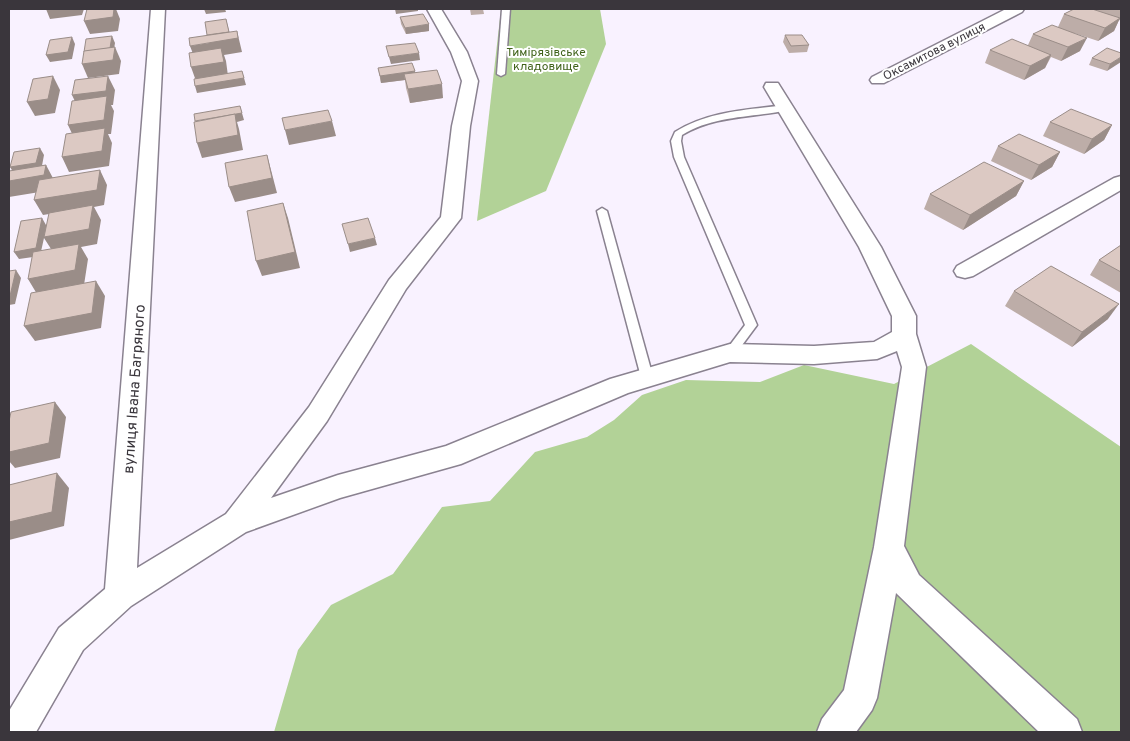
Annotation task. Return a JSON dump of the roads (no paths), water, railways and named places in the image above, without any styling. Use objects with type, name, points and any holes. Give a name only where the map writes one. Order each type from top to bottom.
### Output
[{"type":"street","name":"вулиця Івана Багряного","points":[[120,596],[158,9]]},
{"type":"street","points":[[236,524],[318,414],[397,285],[451,218],[461,126],[470,81],[459,52],[434,9]]},
{"type":"street","name":"Оксамитова вулиця","points":[[878,80],[1017,9]]},
{"type":"street","points":[[772,87],[870,247],[904,316],[904,334],[914,367],[889,547],[860,698],[835,732]]},
{"type":"street","points":[[965,271],[1121,182]]},
{"type":"street","points":[[16,732],[71,638],[120,596],[236,524],[338,487],[451,456],[619,386],[730,353],[814,355],[878,350],[898,341],[904,334]]},
{"type":"street","points":[[889,547],[908,585],[1064,732]]},
{"type":"lane","points":[[501,74],[506,9]]},
{"type":"lane","points":[[730,353],[752,325],[679,157],[676,142],[678,134],[686,127],[723,117],[785,108]]},
{"type":"lane","points":[[602,211],[646,377]]},
{"type":"park label","name":"Тимірязівське кладовище","points":[[546,59]]}]
